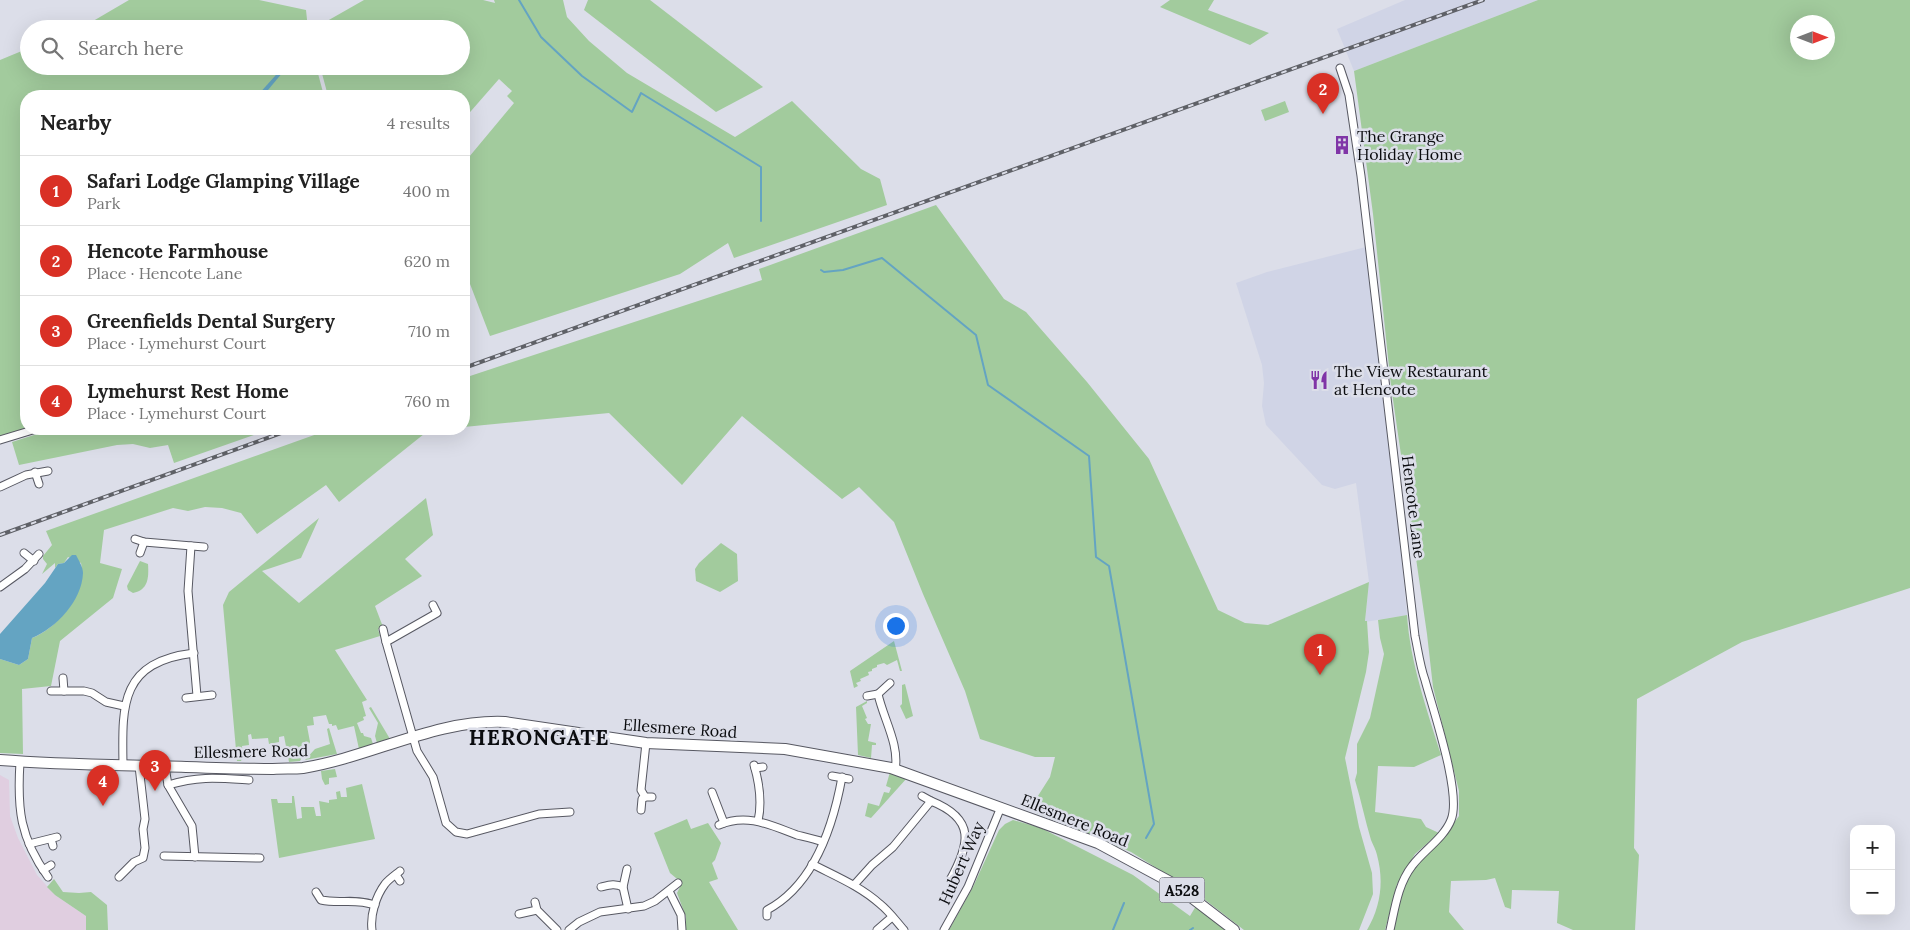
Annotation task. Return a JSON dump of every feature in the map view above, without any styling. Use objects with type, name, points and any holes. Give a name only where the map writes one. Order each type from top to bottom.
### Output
[{"type":"main road","name":"Ellesmere Road","points":[[0,760],[139,766],[252,769],[301,768],[355,756],[470,722],[485,721],[505,722],[646,743],[785,749],[895,770],[1098,843],[1174,884],[1234,930]]},
{"type":"street","name":"Hencote Lane","points":[[1340,68],[1349,95],[1361,176],[1415,636],[1424,678],[1437,718],[1454,796],[1451,822],[1411,867],[1399,890],[1390,930]]},
{"type":"street","points":[[0,440],[20,434]]},
{"type":"street","points":[[0,487],[16,478],[35,472],[48,471]]},
{"type":"street","points":[[35,472],[39,484]]},
{"type":"street","points":[[135,538],[144,542],[204,547]]},
{"type":"street","points":[[140,553],[144,542]]},
{"type":"street","points":[[191,546],[188,591],[197,696]]},
{"type":"street","points":[[24,553],[34,561]]},
{"type":"street","points":[[0,587],[20,574],[39,554]]},
{"type":"street","points":[[386,642],[439,616],[433,605]]},
{"type":"street","points":[[383,629],[417,751],[433,777],[446,824],[450,829],[461,834],[467,834],[539,814],[570,812]]},
{"type":"street","points":[[123,765],[122,724],[124,706],[128,693],[136,680],[146,669],[171,656],[194,653]]},
{"type":"street","points":[[64,678],[64,691]]},
{"type":"street","points":[[867,696],[878,694],[890,683]]},
{"type":"street","points":[[51,692],[92,693],[106,702],[124,706]]},
{"type":"street","points":[[878,694],[896,751],[895,770]]},
{"type":"street","points":[[186,698],[212,695]]},
{"type":"street","points":[[641,810],[642,799],[648,797],[642,790],[646,743]]},
{"type":"street","points":[[20,762],[18,805],[21,821],[29,844],[48,878]]},
{"type":"street","points":[[119,877],[134,862],[143,858],[145,848],[143,830],[145,819],[144,792],[139,766]]},
{"type":"street","points":[[165,766],[168,785],[192,826],[194,857]]},
{"type":"street","points":[[757,767],[760,810],[758,821]]},
{"type":"street","points":[[767,916],[767,910],[790,894],[800,883],[823,842],[845,778],[832,776]]},
{"type":"street","name":"Ellesmere Road","points":[[168,785],[198,778],[249,780]]},
{"type":"street","points":[[712,792],[721,824],[745,819],[758,821],[823,842]]},
{"type":"street","points":[[922,796],[954,813],[965,831],[966,841],[964,849],[950,880]]},
{"type":"street","points":[[854,885],[872,865],[893,847],[932,801]]},
{"type":"street","name":"Hubert Way","points":[[944,930],[968,887],[1001,807]]},
{"type":"street","points":[[29,844],[54,841]]},
{"type":"street","points":[[163,856],[260,858]]},
{"type":"street","points":[[812,864],[854,885],[882,905],[904,930]]},
{"type":"street","points":[[43,870],[51,865]]},
{"type":"street","points":[[627,869],[623,887],[628,909]]},
{"type":"street","points":[[372,930],[375,905],[384,885],[399,876]]},
{"type":"street","points":[[569,930],[579,922],[600,912],[644,906],[669,891],[678,883]]},
{"type":"street","points":[[601,887],[612,884],[623,887]]},
{"type":"street","points":[[669,891],[681,914],[682,930]]},
{"type":"street","points":[[316,892],[319,902],[360,900],[375,905]]},
{"type":"street","points":[[535,902],[537,910],[557,930]]},
{"type":"street","points":[[519,914],[537,910]]},
{"type":"street","points":[[877,930],[892,917]]},
{"type":"shaded area","points":[[1405,0],[1538,0],[1354,71],[1337,29]]},
{"type":"shaded area","points":[[1366,247],[1392,462],[1407,615],[1365,622],[1369,582],[1356,483],[1335,489],[1322,485],[1266,425],[1262,406],[1264,383],[1262,365],[1236,283],[1267,272]]},
{"type":"shaded area","points":[[0,775],[9,780],[10,816],[18,838],[37,875],[55,895],[86,916],[86,930],[0,930]]},
{"type":"green space","points":[[129,0],[259,0],[306,10],[307,20],[95,20]]},
{"type":"green space","points":[[364,0],[483,0],[495,3],[494,0],[563,0],[567,17],[589,41],[627,73],[735,137],[792,101],[861,169],[880,179],[887,205],[734,258],[728,243],[680,274],[490,336],[470,284],[470,156],[514,103],[507,96],[512,91],[499,79],[470,112],[470,90],[326,90],[322,75],[470,75],[470,20],[329,20]]},
{"type":"green space","points":[[588,0],[650,0],[763,87],[716,112],[584,10]]},
{"type":"green space","points":[[1170,0],[1214,0],[1208,10],[1269,33],[1250,45],[1160,7]]},
{"type":"green space","points":[[1538,0],[1910,0],[1910,588],[1742,642],[1637,699],[1634,848],[1639,855],[1635,930],[1573,930],[1557,923],[1559,891],[1512,890],[1511,909],[1505,907],[1495,878],[1451,881],[1449,912],[1464,930],[1393,930],[1401,892],[1412,870],[1444,836],[1459,816],[1459,791],[1433,687],[1391,386],[1373,214],[1354,71]]},
{"type":"green space","points":[[20,52],[20,75],[318,75],[322,90],[20,90],[20,430],[0,438],[0,60]]},
{"type":"green space","points":[[1285,101],[1289,112],[1265,121],[1261,110]]},
{"type":"green space","points":[[936,205],[1004,299],[1026,312],[1087,382],[1149,459],[1218,610],[1245,623],[1268,625],[1369,582],[1365,621],[1367,621],[1369,652],[1345,758],[1359,827],[1372,873],[1373,894],[1359,930],[1244,930],[1195,892],[1131,852],[1029,810],[1050,777],[1055,757],[1035,757],[980,739],[965,691],[894,522],[859,487],[842,499],[742,416],[682,485],[609,413],[470,426],[470,376],[762,280],[759,269]]},
{"type":"green space","points":[[34,435],[254,435],[174,463],[168,445],[150,448],[133,444],[117,445],[19,465],[12,442]]},
{"type":"green space","points":[[314,435],[423,435],[339,502],[326,485],[257,534],[241,513],[222,508],[205,507],[188,511],[173,508],[104,530],[100,563],[122,569],[113,598],[60,641],[51,686],[22,689],[23,754],[0,753],[0,659],[19,665],[28,659],[32,638],[42,633],[61,618],[69,608],[80,586],[81,563],[68,557],[64,563],[58,564],[55,568],[55,563],[42,574],[47,564],[43,556],[52,545],[46,531]]},
{"type":"green space","points":[[426,498],[433,535],[405,559],[422,576],[375,606],[383,627],[378,629],[380,636],[335,650],[367,700],[362,702],[366,716],[363,717],[364,720],[357,723],[361,733],[371,738],[373,744],[359,749],[354,726],[338,730],[336,725],[332,726],[332,724],[329,724],[326,715],[313,717],[314,725],[307,726],[310,742],[300,761],[289,762],[284,736],[279,737],[279,742],[269,744],[268,738],[252,739],[251,734],[248,735],[249,745],[242,746],[243,756],[241,761],[237,761],[223,605],[229,592],[319,518],[301,558],[262,571],[299,603]]},
{"type":"green space","points":[[721,543],[737,554],[738,581],[720,592],[696,581],[695,569]]},
{"type":"green space","points":[[140,561],[148,564],[148,579],[142,589],[133,593],[128,590],[127,586]]},
{"type":"green space","points":[[1407,615],[1415,668],[1441,755],[1414,767],[1378,766],[1375,812],[1421,819],[1426,827],[1439,833],[1415,854],[1397,884],[1385,930],[1367,930],[1378,903],[1381,884],[1377,853],[1371,840],[1355,780],[1357,773],[1357,744],[1370,718],[1384,654],[1378,620]]},
{"type":"green space","points":[[894,641],[902,671],[900,671],[897,660],[887,665],[884,663],[877,665],[872,671],[868,672],[869,675],[856,683],[858,686],[854,688],[850,671]]},
{"type":"green space","points":[[905,684],[913,716],[906,719],[900,706],[902,704],[902,685]]},
{"type":"green space","points":[[867,701],[862,706],[867,718],[865,719],[868,724],[871,724],[868,741],[876,743],[876,745],[872,745],[871,758],[858,755],[856,707]]},
{"type":"green space","points":[[371,707],[390,739],[377,743],[375,736],[378,723],[369,708]]},
{"type":"green space","points":[[329,728],[337,754],[305,760],[315,749],[330,744],[327,729]]},
{"type":"green space","points":[[335,769],[337,777],[329,778],[329,784],[325,785],[321,771]]},
{"type":"green space","points":[[890,772],[907,778],[871,818],[865,816],[868,803],[879,806],[884,792],[889,793],[891,788],[886,786]]},
{"type":"green space","points":[[362,784],[375,839],[279,858],[271,799],[277,799],[278,803],[292,803],[292,796],[294,796],[297,819],[302,818],[301,807],[314,807],[316,816],[321,816],[319,801],[329,803],[329,800],[337,799],[336,792],[340,791],[341,797],[347,797],[346,788]]},
{"type":"green space","points":[[687,819],[691,829],[708,823],[721,843],[715,860],[712,863],[718,879],[709,882],[738,930],[686,930],[686,917],[677,893],[682,883],[670,873],[654,833]]},
{"type":"green space","points":[[1013,820],[1041,828],[1133,875],[1190,916],[1196,906],[1228,930],[949,930],[973,887],[999,830]]},
{"type":"green space","points":[[54,879],[63,892],[91,892],[107,905],[108,930],[86,930],[86,916],[55,895],[47,887]]},
{"type":"water","points":[[276,75],[280,75],[268,90],[262,90]]},
{"type":"water","points":[[72,555],[76,555],[82,566],[83,573],[82,583],[73,603],[50,628],[32,638],[28,659],[19,665],[0,659],[0,634],[45,583],[58,564],[64,563]]},
{"type":"waterway","points":[[519,0],[541,37],[582,76],[632,112],[641,93],[761,167],[761,221]]},
{"type":"waterway","points":[[821,270],[824,272],[843,270],[882,258],[976,335],[988,385],[1089,456],[1096,557],[1109,566],[1154,824],[1146,838]]},
{"type":"waterway","points":[[1113,930],[1124,903]]},
{"type":"railway","points":[[470,366],[1483,0]]},
{"type":"railway","points":[[0,535],[275,435]]},
{"type":"place","name":"Hencote Farmhouse","points":[[1323,114]]},
{"type":"place","name":"The Grange Holiday Home","points":[[1342,145]]},
{"type":"place","name":"The View Restaurant at Hencote","points":[[1319,380]]},
{"type":"place","name":"Safari Lodge Glamping Village","points":[[1320,675]]},
{"type":"place","name":"Greenfields Dental Surgery","points":[[155,791]]},
{"type":"place","name":"Lymehurst Rest Home","points":[[103,806]]},
{"type":"district","name":"HERONGATE","points":[[539,737]]}]
